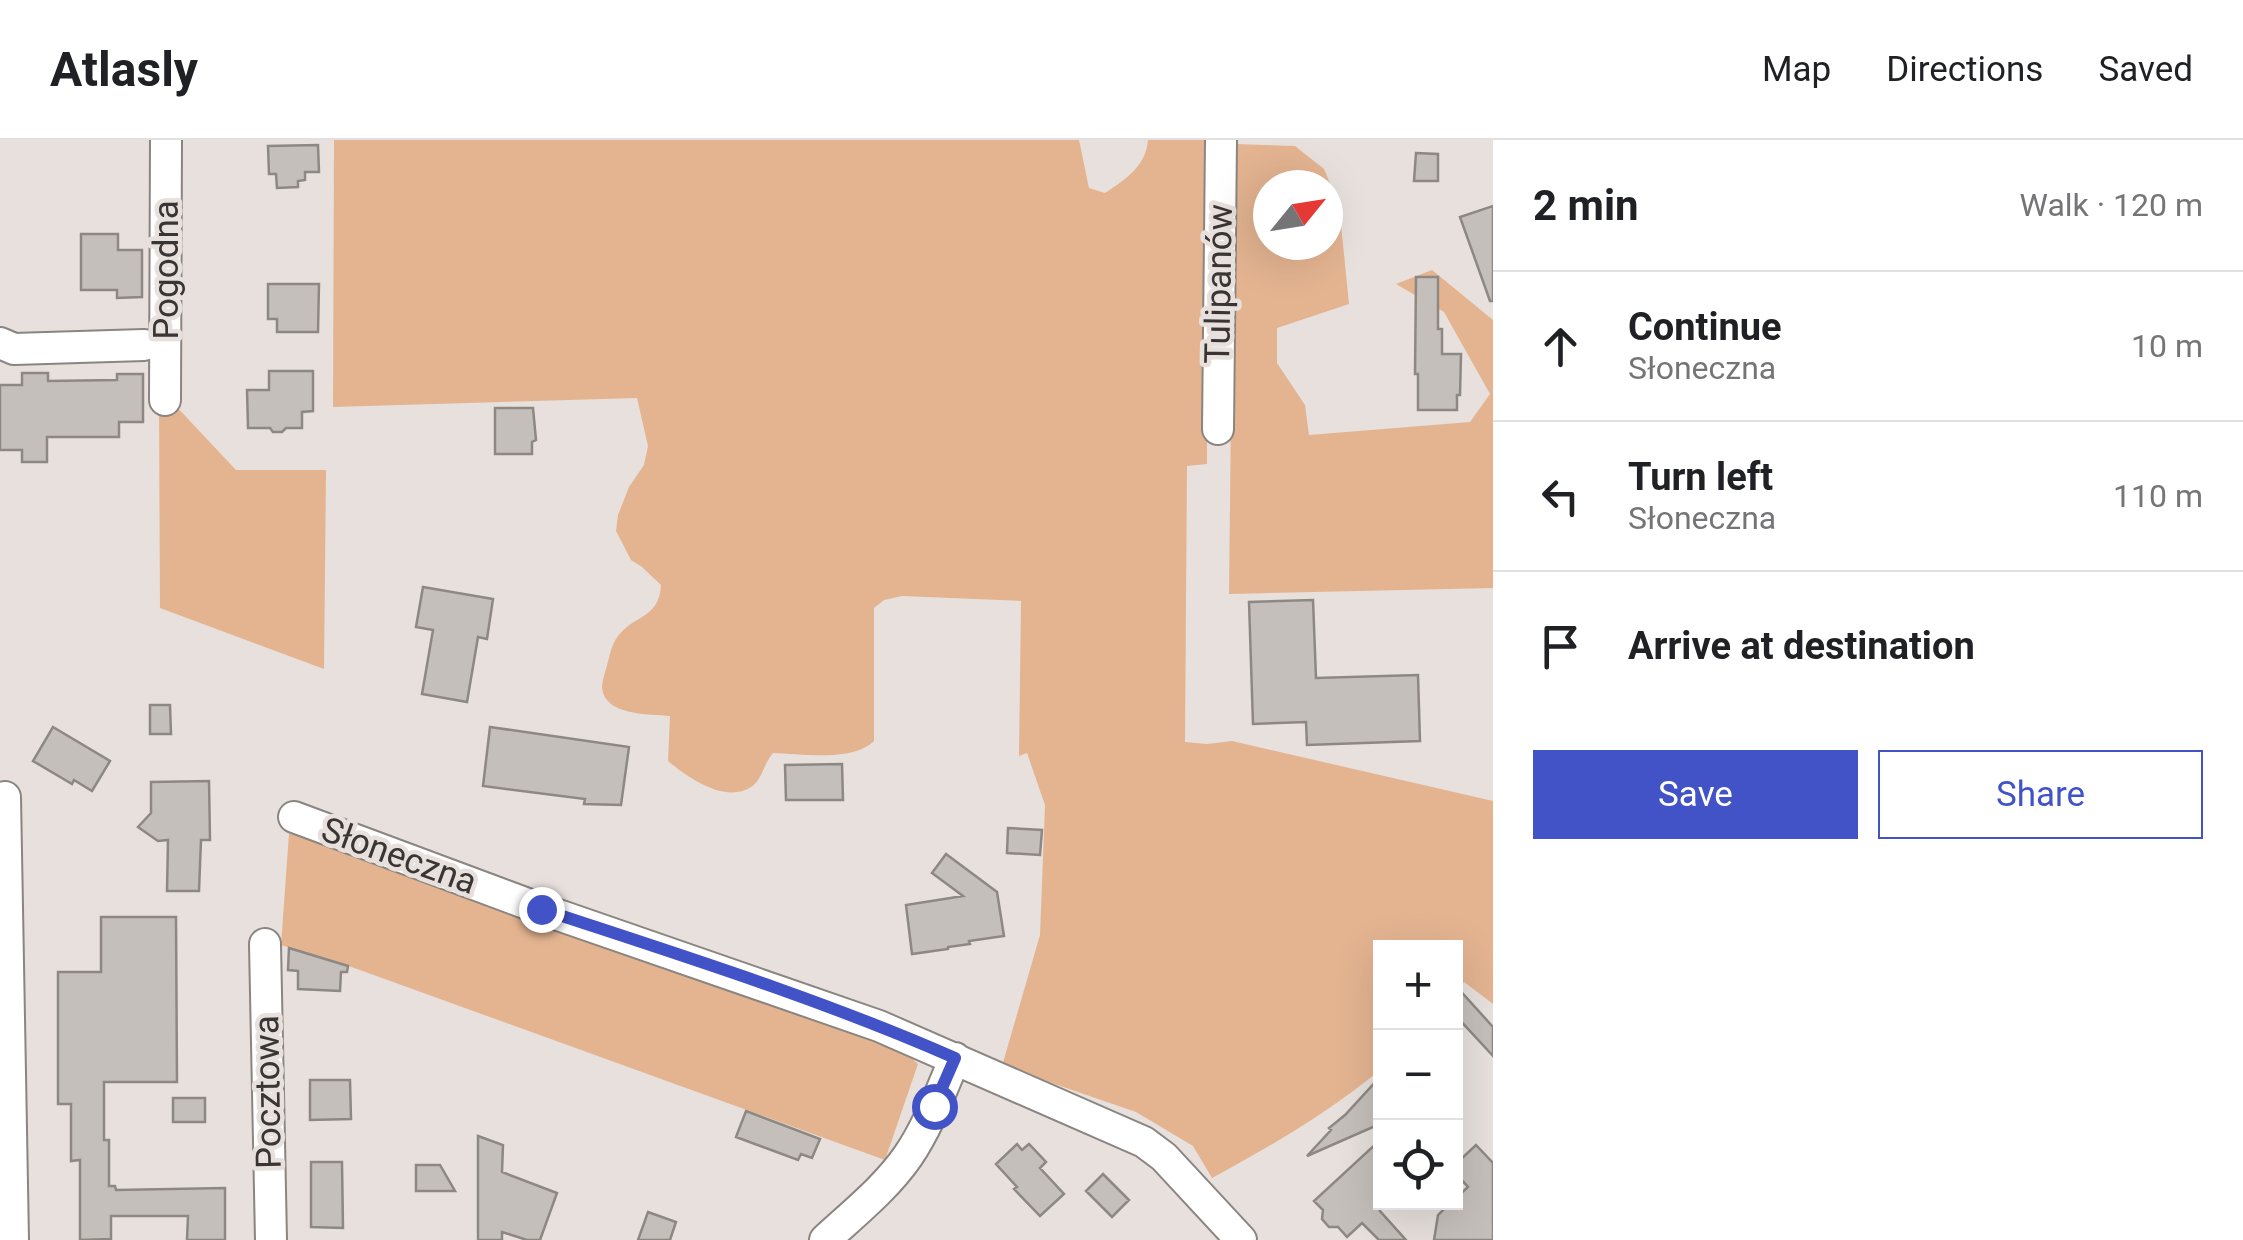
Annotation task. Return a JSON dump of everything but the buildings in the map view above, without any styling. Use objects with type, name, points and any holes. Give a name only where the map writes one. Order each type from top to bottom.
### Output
[{"type":"street","name":"Pogodna","points":[[165,400],[166,140]]},
{"type":"street","name":"Tulipanów","points":[[1218,429],[1221,140]]},
{"type":"street","points":[[0,343],[14,349],[144,345]]},
{"type":"street","points":[[5,797],[13,1240]]},
{"type":"street","name":"Słoneczna","points":[[294,817],[541,909],[879,1026],[1144,1142],[1164,1157],[1241,1240]]},
{"type":"street","name":"Pocztowa","points":[[265,944],[271,1240]]},
{"type":"street","points":[[825,1240],[907,1157],[955,1058]]},
{"type":"shaded area","points":[[334,140],[1079,140],[1089,188],[1105,193],[1139,165],[1148,140],[1207,140],[1207,464],[1187,466],[1185,742],[1232,741],[1493,801],[1493,1004],[1463,983],[1463,940],[1373,940],[1373,1075],[1299,1128],[1212,1178],[1193,1146],[1136,1112],[1002,1066],[1040,935],[1045,805],[1027,753],[1019,756],[1021,601],[902,596],[884,600],[874,608],[874,741],[865,748],[840,754],[773,753],[751,787],[730,792],[718,790],[668,761],[670,716],[619,709],[605,697],[602,688],[616,639],[656,604],[661,585],[631,560],[616,531],[618,515],[629,487],[644,465],[648,446],[637,398],[333,407]]},
{"type":"shaded area","points":[[1234,144],[1295,146],[1324,170],[1253,170],[1253,260],[1343,260],[1343,245],[1349,304],[1277,328],[1277,363],[1305,405],[1309,435],[1470,422],[1490,394],[1444,312],[1396,284],[1432,270],[1493,320],[1493,588],[1229,594]]},
{"type":"shaded area","points":[[173,403],[236,470],[326,470],[324,669],[160,608],[159,409]]},
{"type":"shaded area","points":[[289,834],[324,835],[905,1052],[918,1064],[885,1160],[281,945]]},
{"type":"route","points":[[541,909],[879,1026],[955,1058],[934,1106]]}]
